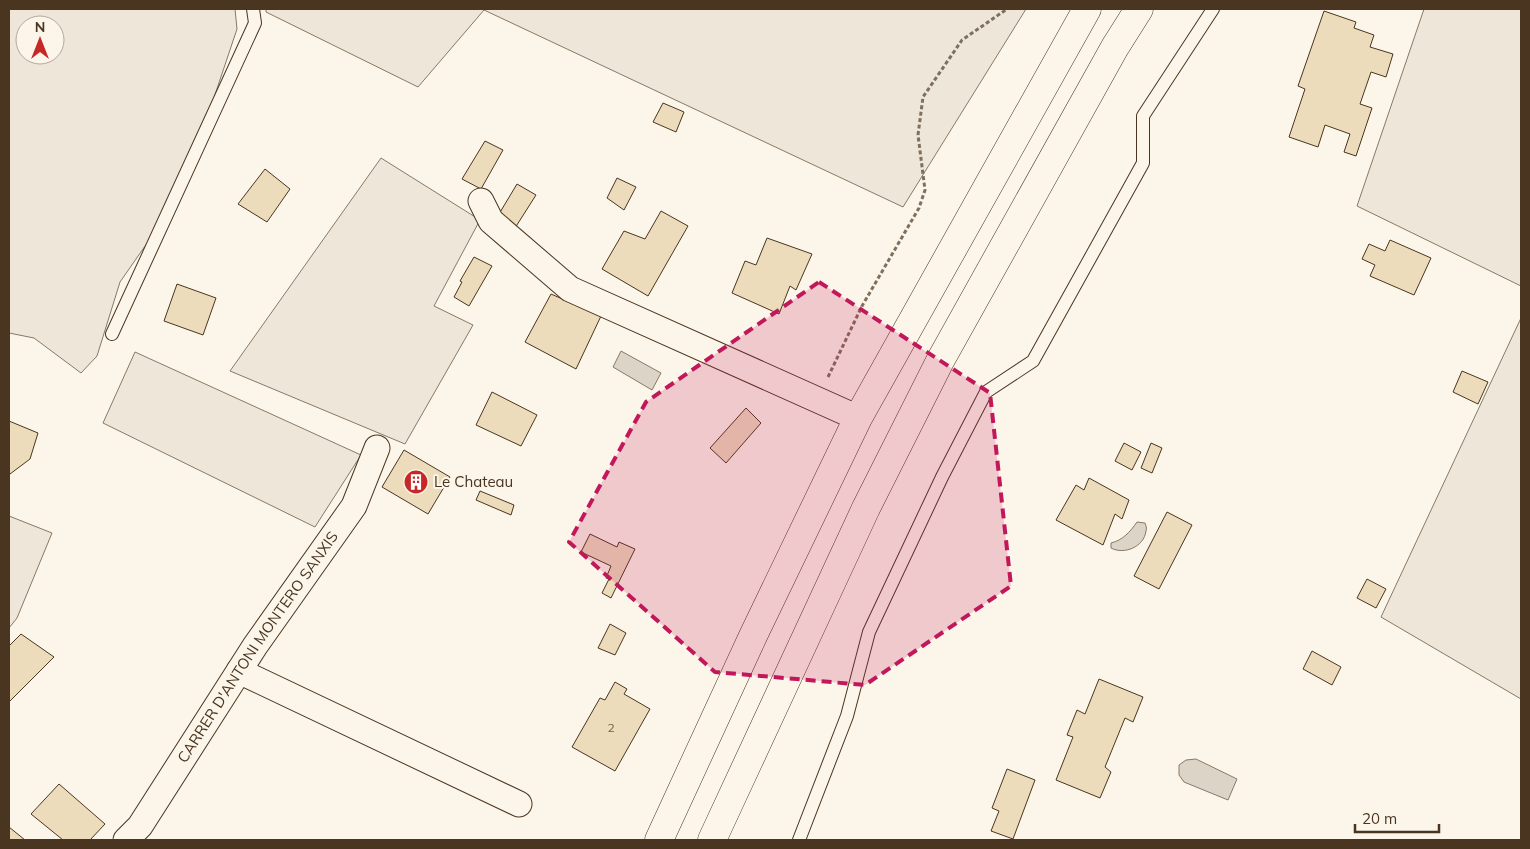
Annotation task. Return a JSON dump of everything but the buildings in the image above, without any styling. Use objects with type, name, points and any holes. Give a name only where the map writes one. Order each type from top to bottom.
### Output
[{"type":"highway","points":[[659,840],[753,636],[858,418],[1086,9]]},
{"type":"highway","points":[[712,840],[866,508],[940,360],[1115,47],[1139,9]]},
{"type":"street","points":[[481,201],[491,221],[570,289],[858,418]]},
{"type":"street","name":"CARRER D'ANTONI MONTERO SANXIS","points":[[126,840],[140,826],[255,646],[354,506],[377,448]]},
{"type":"street","points":[[240,671],[519,804]]},
{"type":"lane","points":[[112,334],[255,23],[253,9]]},
{"type":"lane","points":[[799,840],[846,716],[869,632],[942,477],[986,392],[1033,360],[1143,163],[1143,116],[1212,9]]},
{"type":"path","points":[[817,400],[862,306],[919,208],[925,190],[918,134],[923,97],[962,40],[1007,9]]},
{"type":"highlighted area","points":[[819,282],[990,393],[1011,586],[865,685],[715,672],[569,542],[646,402]]},
{"type":"shaded area","points":[[9,9],[235,9],[237,29],[182,193],[120,282],[97,356],[81,373],[34,338],[9,333]]},
{"type":"shaded area","points":[[266,9],[1026,9],[903,207],[484,10],[418,87],[266,12]]},
{"type":"shaded area","points":[[1424,9],[1521,9],[1521,286],[1357,206]]},
{"type":"shaded area","points":[[381,158],[480,220],[434,306],[473,325],[405,444],[230,371]]},
{"type":"shaded area","points":[[1521,318],[1521,699],[1381,617]]},
{"type":"shaded area","points":[[621,351],[661,373],[652,390],[613,367]]},
{"type":"shaded area","points":[[135,352],[361,455],[315,527],[103,423]]},
{"type":"shaded area","points":[[9,516],[52,533],[17,618],[9,628]]},
{"type":"shaded area","points":[[1137,522],[1145,523],[1146,530],[1142,541],[1127,550],[1122,551],[1111,548],[1111,543],[1126,535]]},
{"type":"shaded area","points":[[1196,759],[1237,779],[1228,800],[1184,782],[1179,775],[1179,765],[1186,760]]},
{"type":"place","name":"Le Chateau","points":[[416,482]]}]
